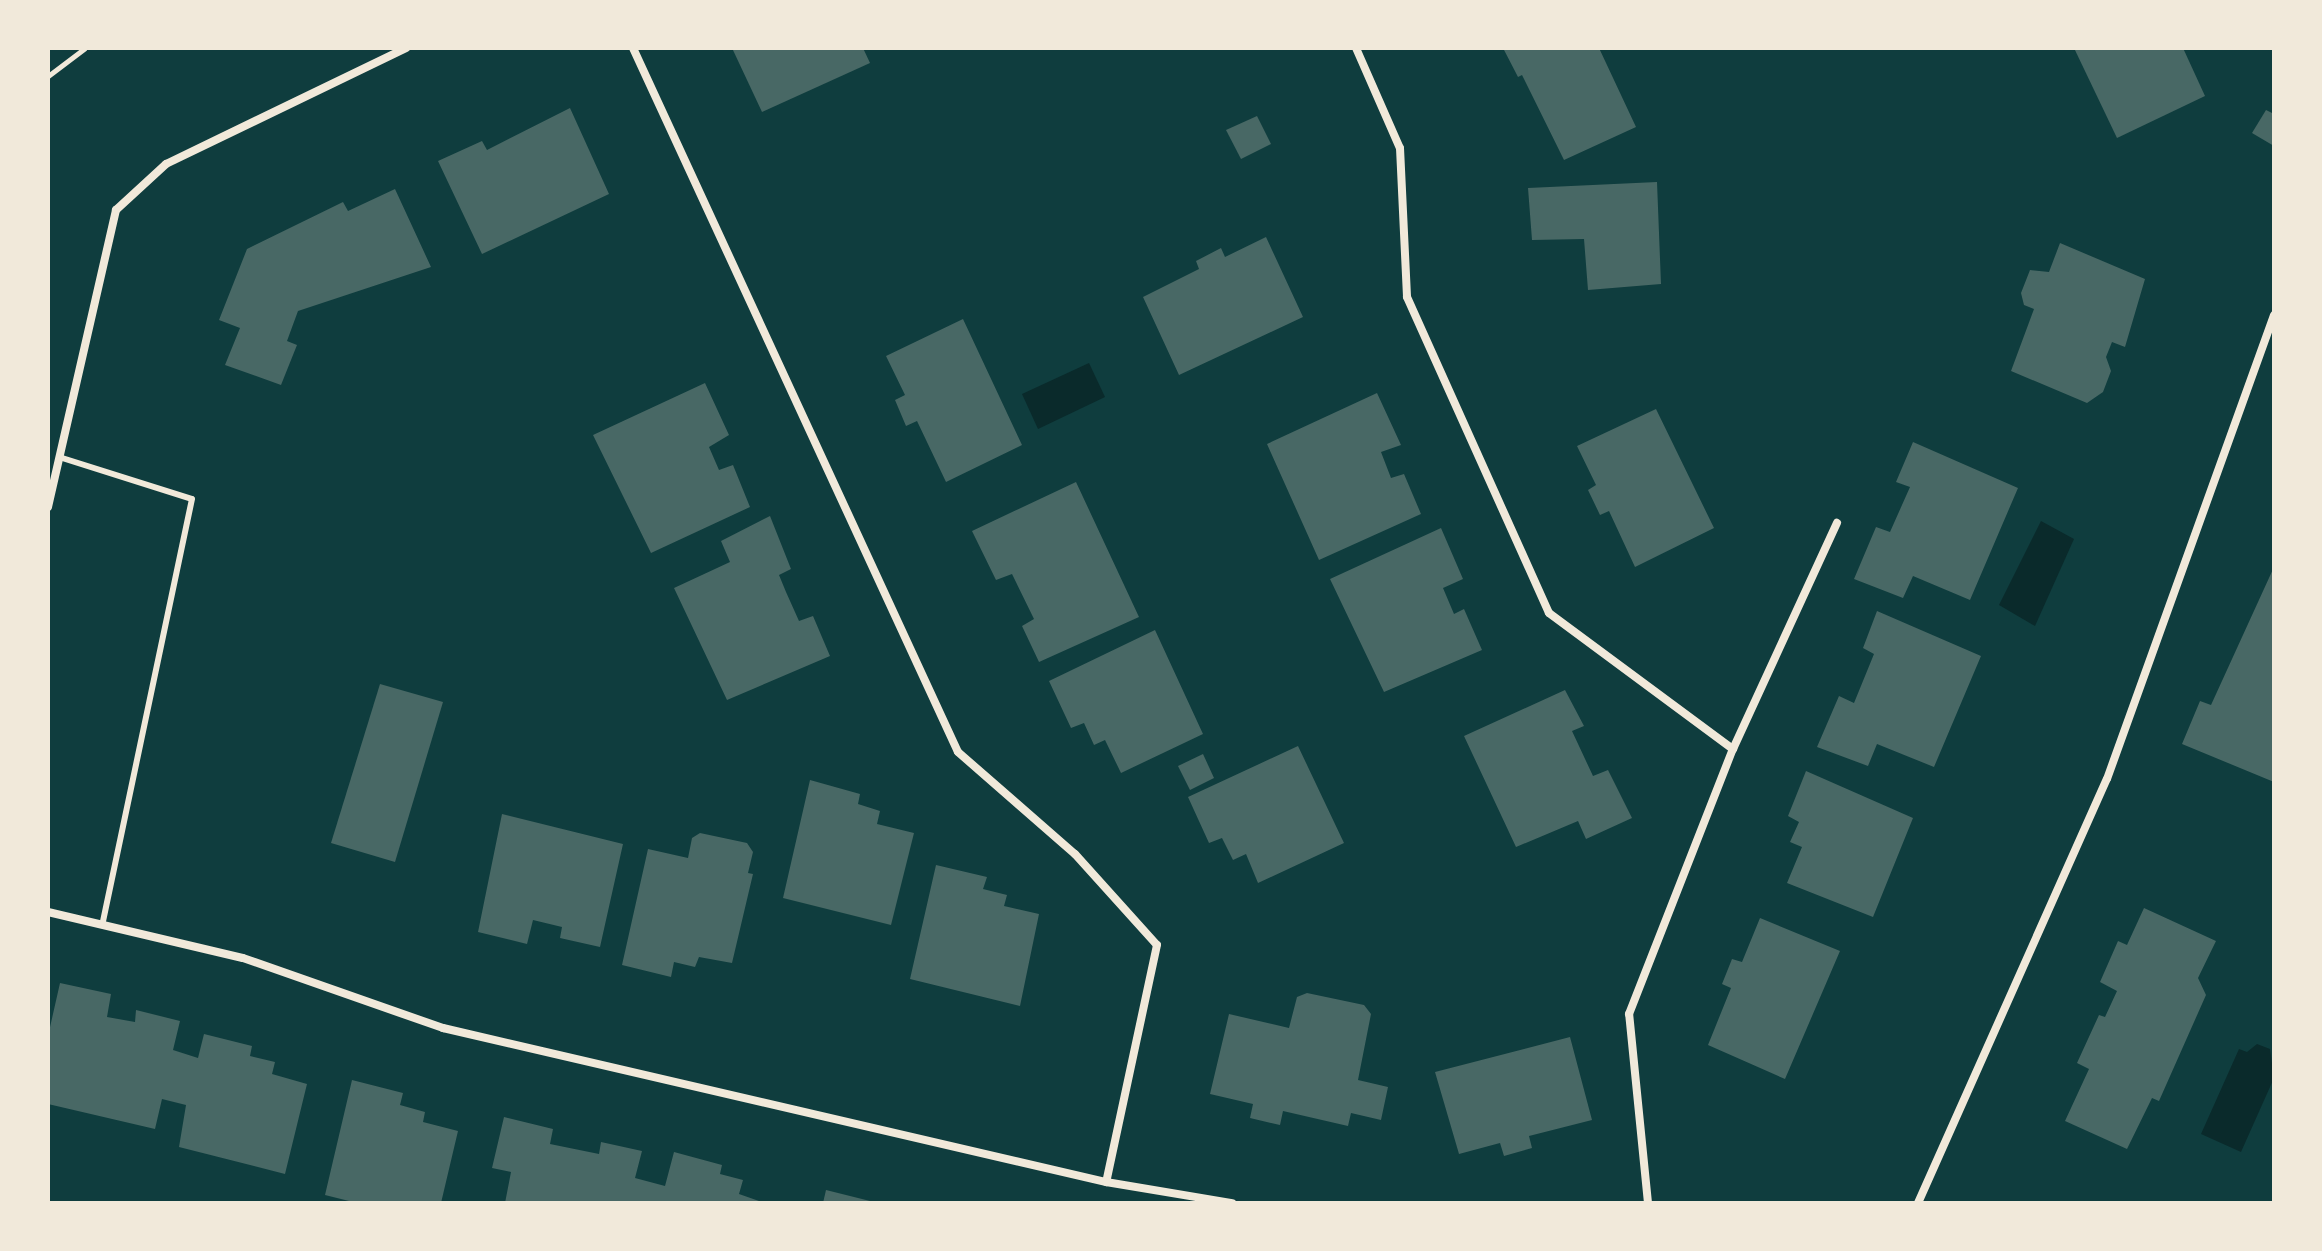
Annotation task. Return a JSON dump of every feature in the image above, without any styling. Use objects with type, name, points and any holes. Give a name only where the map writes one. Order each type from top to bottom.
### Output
[{"type":"street","points":[[48,507],[116,210],[166,164],[406,48]]},
{"type":"street","points":[[633,48],[958,752],[1075,854],[1157,945],[1106,1182]]},
{"type":"street","points":[[1356,48],[1400,148],[1407,297],[1549,613],[1733,749]]},
{"type":"street","points":[[1918,1203],[2107,779],[2274,315]]},
{"type":"street","points":[[1648,1203],[1629,1014],[1733,749],[1837,523]]},
{"type":"street","points":[[48,912],[243,958],[443,1028],[1106,1182],[1232,1203]]},
{"type":"lane","points":[[59,457],[192,499],[102,925]]},
{"type":"path","points":[[48,76],[85,48]]},
{"type":"water","points":[[1089,363],[1105,397],[1038,429],[1022,394]]},
{"type":"water","points":[[2041,521],[2074,539],[2035,626],[1999,605]]},
{"type":"water","points":[[2257,1044],[2270,1049],[2274,1078],[2241,1152],[2201,1134],[2239,1049],[2247,1052]]},
{"type":"building","points":[[732,48],[863,48],[870,63],[762,112]]},
{"type":"building","points":[[1503,48],[1599,48],[1636,127],[1564,160],[1522,75],[1518,77]]},
{"type":"building","points":[[2074,48],[2183,48],[2205,96],[2117,138]]},
{"type":"building","points":[[570,108],[609,194],[482,254],[438,161],[482,141],[487,150]]},
{"type":"building","points":[[2266,110],[2274,114],[2274,146],[2252,133]]},
{"type":"building","points":[[1257,116],[1271,144],[1241,159],[1226,130]]},
{"type":"building","points":[[1657,182],[1661,284],[1588,290],[1584,239],[1532,240],[1528,188]]},
{"type":"building","points":[[395,189],[431,267],[298,311],[287,341],[297,345],[281,385],[225,365],[240,328],[219,320],[247,249],[343,202],[348,211]]},
{"type":"building","points":[[1266,237],[1303,317],[1179,375],[1143,297],[1199,269],[1196,261],[1221,248],[1225,257]]},
{"type":"building","points":[[2060,243],[2145,279],[2125,347],[2112,342],[2106,357],[2111,371],[2103,392],[2087,403],[2011,371],[2034,309],[2024,305],[2021,293],[2030,270],[2049,272]]},
{"type":"building","points":[[963,319],[1022,445],[946,482],[917,421],[906,426],[895,400],[905,395],[886,356]]},
{"type":"building","points":[[705,383],[729,435],[709,447],[719,470],[733,465],[750,507],[651,553],[593,435]]},
{"type":"building","points":[[1377,393],[1401,445],[1381,452],[1391,478],[1404,474],[1421,514],[1319,560],[1267,444]]},
{"type":"building","points":[[1656,409],[1714,528],[1635,567],[1609,511],[1600,515],[1588,490],[1596,485],[1577,446]]},
{"type":"building","points":[[1913,442],[2018,488],[1970,600],[1913,576],[1903,598],[1854,579],[1876,527],[1890,532],[1910,487],[1896,482]]},
{"type":"building","points":[[1076,482],[1139,617],[1039,662],[1022,626],[1034,619],[1012,574],[996,580],[972,531]]},
{"type":"building","points":[[770,516],[791,569],[779,575],[786,592],[799,621],[813,616],[830,656],[727,700],[674,588],[730,562],[721,541]]},
{"type":"building","points":[[1441,528],[1463,579],[1443,588],[1454,614],[1464,609],[1482,650],[1384,692],[1330,579]]},
{"type":"building","points":[[2274,567],[2274,782],[2182,744],[2200,701],[2211,705]]},
{"type":"building","points":[[1877,611],[1981,656],[1934,767],[1877,744],[1868,766],[1817,747],[1839,696],[1854,703],[1874,654],[1863,648]]},
{"type":"building","points":[[1155,630],[1203,734],[1121,773],[1105,740],[1094,745],[1084,723],[1071,728],[1049,681]]},
{"type":"building","points":[[380,684],[443,702],[395,862],[331,843]]},
{"type":"building","points":[[1565,690],[1584,726],[1572,731],[1593,776],[1608,770],[1632,818],[1586,839],[1578,821],[1516,847],[1464,736]]},
{"type":"building","points":[[1298,746],[1344,843],[1258,883],[1246,854],[1233,860],[1222,838],[1209,843],[1188,797]]},
{"type":"building","points":[[1203,754],[1214,778],[1190,790],[1178,766]]},
{"type":"building","points":[[1806,771],[1913,818],[1873,917],[1787,883],[1802,847],[1790,842],[1799,822],[1788,816]]},
{"type":"building","points":[[810,780],[860,794],[858,804],[880,811],[877,824],[914,833],[891,925],[783,898]]},
{"type":"building","points":[[502,814],[623,844],[600,947],[560,938],[562,927],[533,920],[527,944],[478,932]]},
{"type":"building","points":[[700,833],[747,843],[753,852],[748,873],[753,874],[732,963],[699,957],[695,967],[674,962],[671,977],[622,965],[648,849],[688,858],[692,838]]},
{"type":"building","points":[[936,865],[987,877],[983,889],[1007,895],[1004,906],[1039,914],[1020,1006],[910,979]]},
{"type":"building","points":[[2144,908],[2216,941],[2198,978],[2206,995],[2159,1101],[2152,1098],[2127,1149],[2065,1121],[2089,1069],[2077,1063],[2099,1015],[2105,1017],[2117,991],[2100,982],[2118,941],[2127,945]]},
{"type":"building","points":[[1760,918],[1840,951],[1785,1079],[1708,1045],[1731,988],[1722,984],[1732,959],[1742,962]]},
{"type":"building","points":[[60,983],[111,994],[107,1017],[135,1022],[136,1010],[180,1021],[173,1050],[198,1058],[204,1034],[252,1046],[250,1056],[275,1062],[272,1074],[307,1084],[285,1174],[179,1147],[186,1105],[162,1099],[155,1129],[48,1104],[48,1036]]},
{"type":"building","points":[[1307,993],[1364,1005],[1371,1014],[1358,1080],[1388,1087],[1381,1120],[1351,1113],[1348,1126],[1283,1111],[1280,1125],[1250,1118],[1253,1104],[1210,1094],[1229,1014],[1289,1028],[1297,997]]},
{"type":"building","points":[[1570,1037],[1592,1120],[1529,1136],[1532,1148],[1504,1156],[1500,1143],[1459,1154],[1435,1072]]},
{"type":"building","points":[[352,1080],[403,1093],[400,1105],[425,1112],[423,1122],[458,1131],[441,1203],[357,1203],[325,1195]]},
{"type":"building","points":[[504,1117],[553,1129],[550,1144],[599,1154],[601,1142],[642,1151],[635,1178],[665,1186],[674,1152],[722,1165],[720,1174],[743,1180],[739,1194],[765,1203],[505,1203],[511,1172],[492,1168]]},
{"type":"building","points":[[826,1190],[874,1202],[874,1203],[823,1203]]}]
